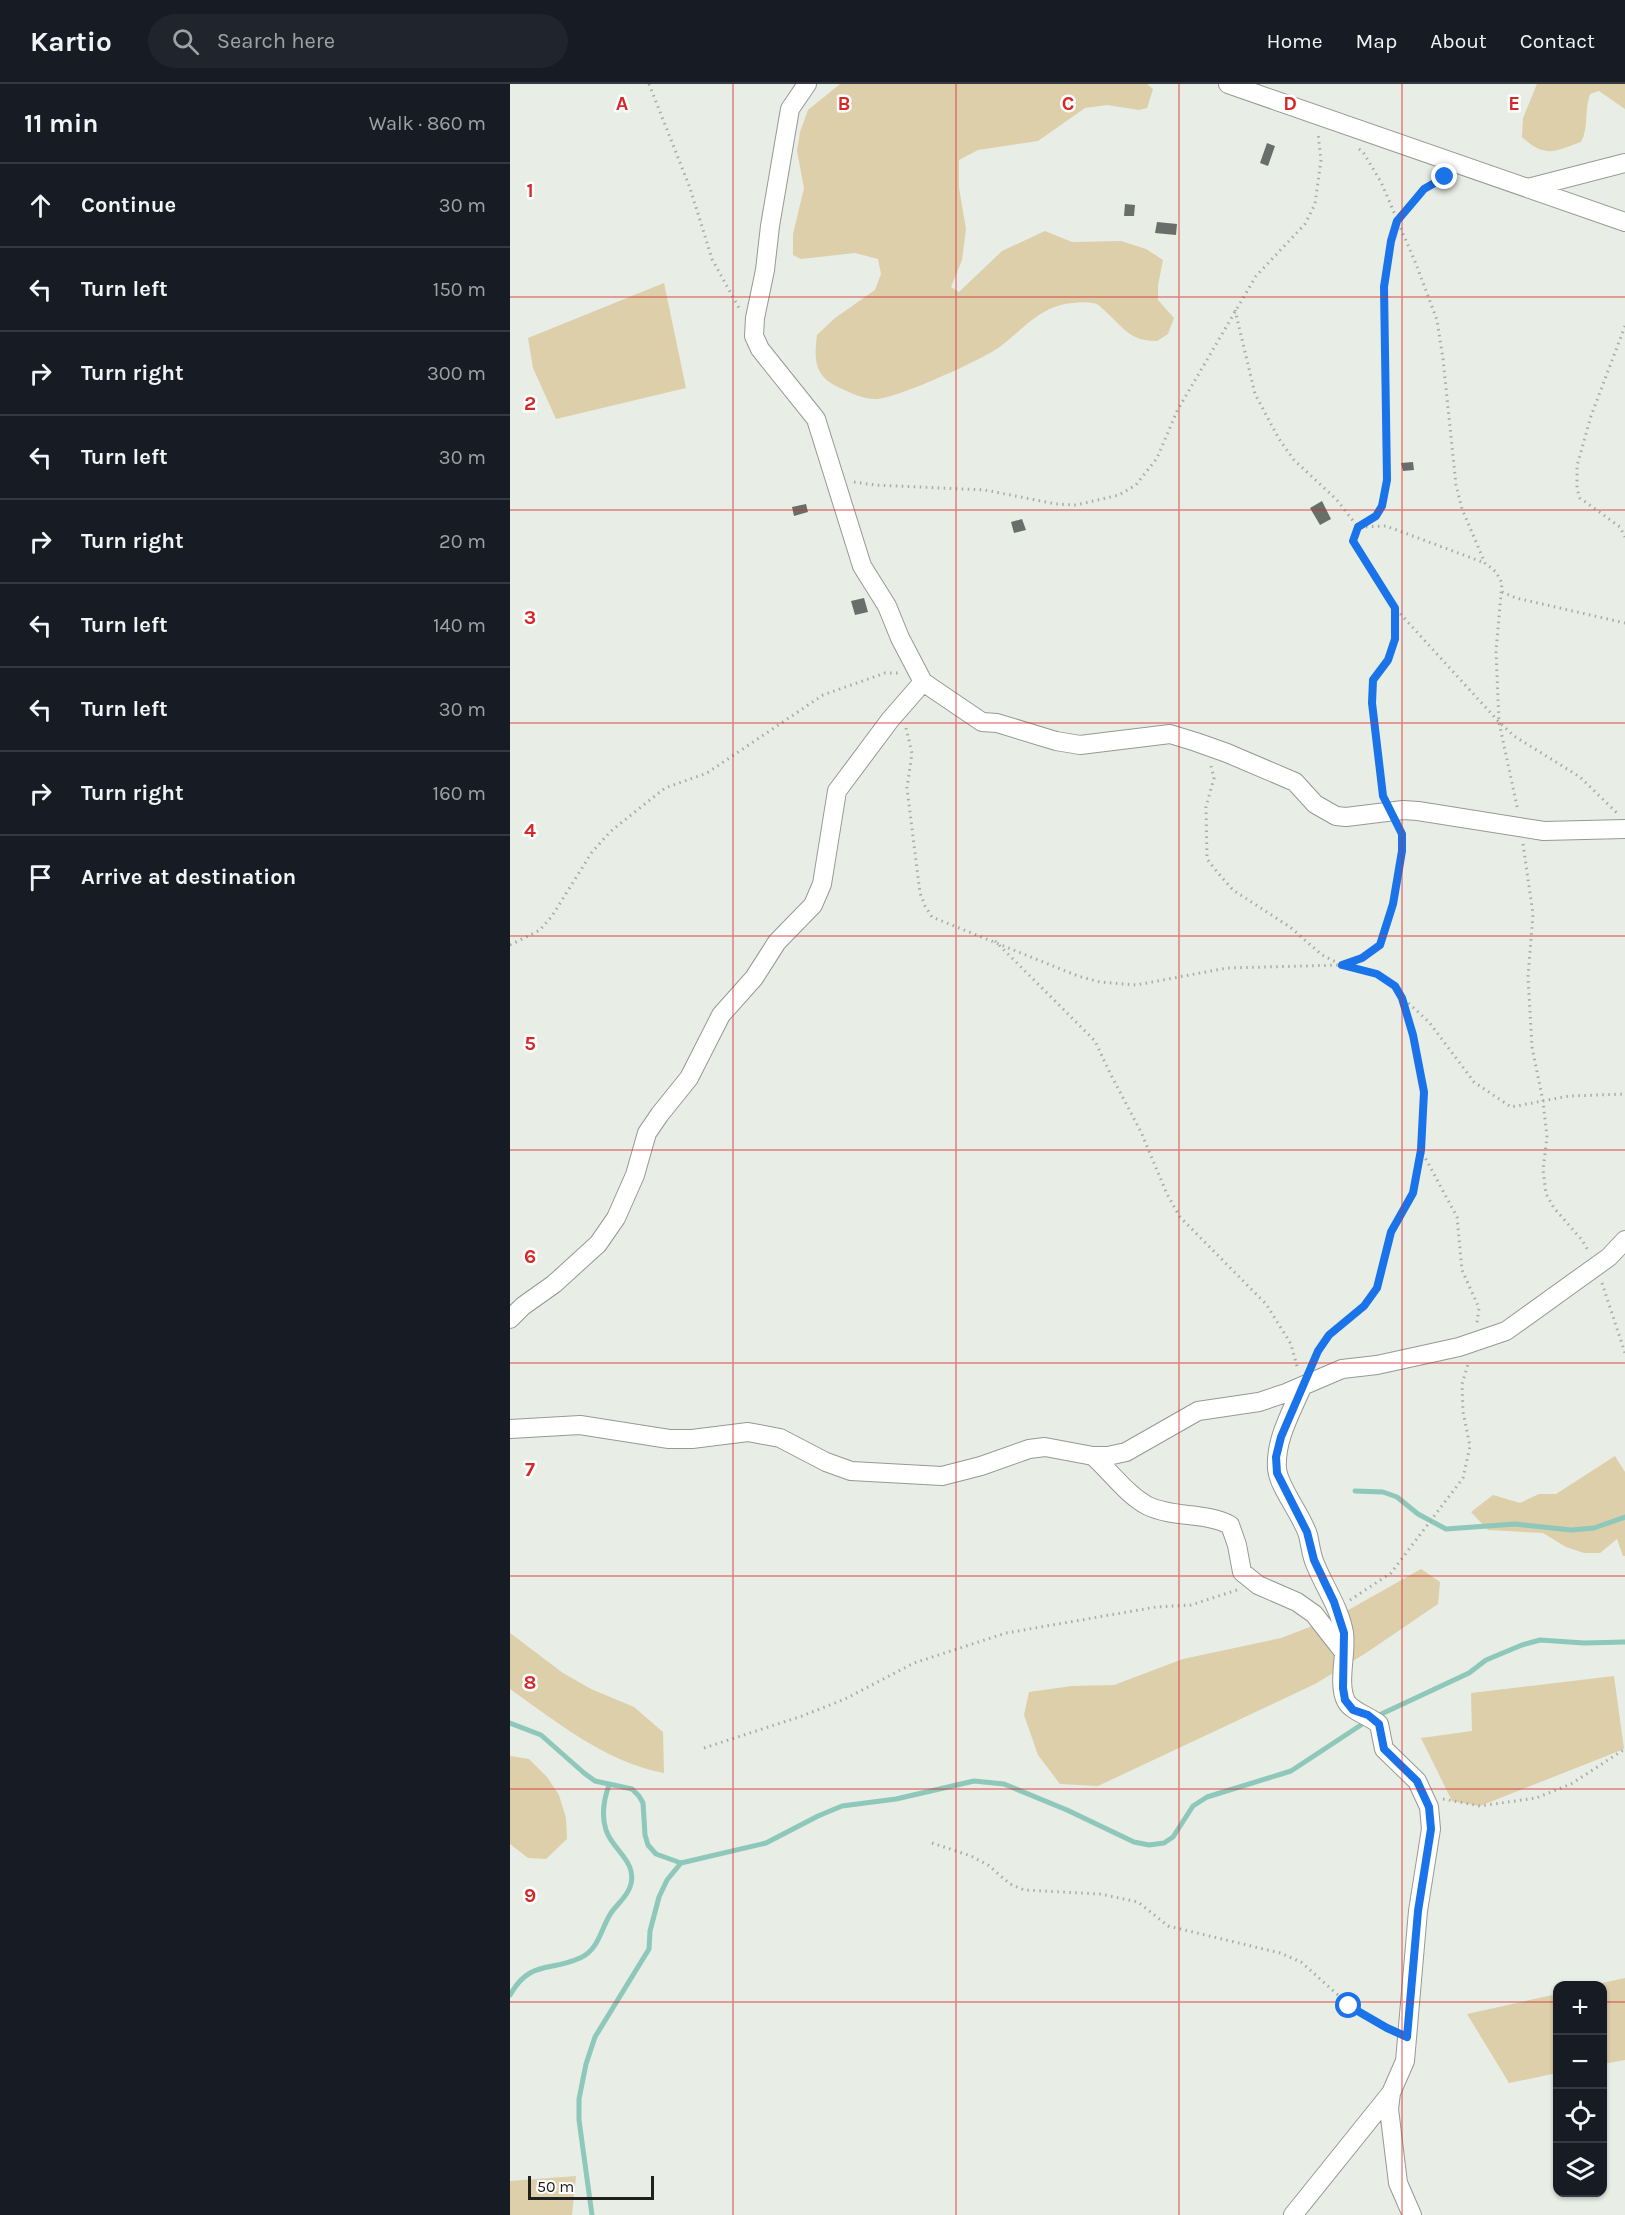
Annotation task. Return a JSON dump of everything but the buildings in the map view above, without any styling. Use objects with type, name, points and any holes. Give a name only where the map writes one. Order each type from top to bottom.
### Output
[{"type":"street","points":[[807,84],[790,110],[770,226],[765,270],[755,318],[754,336],[760,349],[816,420],[862,566],[886,606],[923,682],[982,722],[997,723],[1056,741],[1080,745],[1170,734],[1196,742],[1295,782],[1315,804],[1336,816],[1346,818],[1418,811],[1544,831],[1625,829]]},
{"type":"street","points":[[1228,84],[1625,222]]},
{"type":"street","points":[[1528,188],[1625,163]]},
{"type":"street","points":[[510,1319],[523,1306],[554,1284],[598,1244],[616,1218],[635,1175],[647,1133],[689,1078],[721,1015],[754,978],[777,942],[813,904],[822,884],[837,791],[923,682]]},
{"type":"street","points":[[510,1429],[579,1425],[669,1439],[692,1439],[748,1432],[780,1438],[825,1462],[851,1471],[942,1476],[981,1466],[1029,1449],[1045,1448],[1093,1456],[1108,1456],[1126,1452],[1198,1411],[1259,1402],[1302,1387],[1342,1369],[1377,1365],[1459,1347],[1506,1331],[1609,1257],[1625,1240]]},
{"type":"street","points":[[1293,2215],[1391,2092],[1405,2061],[1418,1911],[1431,1829],[1429,1807],[1417,1781],[1384,1749],[1379,1724],[1368,1715],[1353,1710],[1345,1700],[1343,1688],[1344,1633],[1314,1560],[1307,1532],[1277,1473],[1276,1457],[1281,1437],[1302,1387]]},
{"type":"street","points":[[1093,1456],[1130,1493],[1149,1506],[1218,1519],[1230,1525],[1237,1545],[1242,1572],[1258,1585],[1297,1602],[1314,1614],[1343,1651]]},
{"type":"street","points":[[1391,2092],[1389,2109],[1398,2183],[1412,2215]]},
{"type":"path","points":[[649,84],[690,188],[712,260],[754,336]]},
{"type":"path","points":[[835,478],[875,485],[985,490],[1056,504],[1076,505],[1119,495],[1136,485],[1157,458],[1177,411],[1256,276],[1305,224],[1315,204],[1321,160],[1319,138],[1312,113]]},
{"type":"path","points":[[1355,146],[1363,152],[1381,182],[1437,320],[1456,485],[1462,509],[1485,563],[1502,583],[1496,651],[1499,722],[1521,828],[1533,914],[1528,977],[1532,1047],[1543,1101],[1547,1137],[1543,1170],[1546,1194],[1554,1208],[1582,1240],[1596,1265],[1625,1353]]},
{"type":"path","points":[[1445,177],[1424,189],[1397,221],[1391,241],[1384,287],[1387,480],[1382,506],[1376,516],[1358,527],[1353,541],[1395,608],[1499,722],[1514,736],[1580,777],[1615,811],[1625,817]]},
{"type":"path","points":[[1235,310],[1255,394],[1279,439],[1294,460],[1337,501],[1358,527]]},
{"type":"path","points":[[1625,326],[1588,426],[1577,466],[1577,489],[1580,498],[1620,527],[1625,537]]},
{"type":"path","points":[[1358,527],[1386,526],[1485,563]]},
{"type":"path","points":[[1502,592],[1516,598],[1625,622]]},
{"type":"path","points":[[897,672],[901,707],[912,753],[907,788],[920,893],[933,917],[1078,976],[1100,982],[1136,985],[1227,968],[1342,965],[1362,958],[1380,945],[1393,904],[1402,851],[1402,834],[1383,796],[1372,703],[1373,680],[1388,660],[1395,639],[1395,608]]},
{"type":"path","points":[[510,945],[540,930],[552,916],[592,852],[611,831],[665,788],[707,773],[823,695],[885,673],[897,672],[923,682]]},
{"type":"path","points":[[1196,742],[1210,760],[1214,778],[1206,807],[1208,859],[1233,890],[1290,927],[1322,955],[1342,965],[1377,974],[1395,986],[1402,998],[1413,1035],[1424,1092],[1421,1150],[1413,1193],[1391,1232],[1377,1288],[1364,1306],[1329,1335],[1302,1387]]},
{"type":"path","points":[[993,940],[1095,1041],[1141,1132],[1167,1194],[1180,1217],[1266,1304],[1291,1344],[1302,1387]]},
{"type":"path","points":[[1402,998],[1429,1022],[1474,1082],[1511,1107],[1569,1096],[1625,1094]]},
{"type":"path","points":[[1336,1609],[1390,1573],[1463,1478],[1470,1446],[1463,1412],[1462,1384],[1474,1342],[1479,1308],[1462,1270],[1457,1217],[1421,1150]]},
{"type":"path","points":[[704,1748],[802,1716],[845,1699],[914,1663],[1006,1633],[1156,1607],[1191,1605],[1258,1585]]},
{"type":"path","points":[[1417,1781],[1443,1799],[1480,1806],[1536,1798],[1571,1784],[1625,1749]]},
{"type":"path","points":[[932,1843],[971,1856],[988,1865],[1010,1884],[1024,1890],[1100,1894],[1138,1902],[1168,1926],[1280,1953],[1301,1962],[1349,2006],[1407,2037]]},
{"type":"shaded area","points":[[840,84],[1147,84],[1153,89],[1147,108],[1139,110],[1107,105],[1085,108],[1038,141],[978,150],[959,160],[959,188],[966,229],[962,260],[951,287],[959,292],[1002,251],[1045,231],[1072,242],[1121,241],[1146,249],[1163,260],[1158,285],[1158,300],[1174,318],[1168,334],[1157,341],[1140,339],[1129,333],[1097,304],[1082,302],[1063,304],[1034,318],[1001,346],[977,360],[900,393],[885,398],[871,399],[853,394],[831,383],[818,367],[817,335],[835,318],[875,290],[881,274],[878,259],[855,253],[801,259],[793,255],[793,234],[804,188],[797,151],[800,132],[808,110]]},
{"type":"shaded area","points":[[1537,84],[1625,84],[1625,109],[1599,91],[1590,94],[1585,131],[1581,142],[1556,150],[1543,150],[1522,137],[1523,118]]},
{"type":"shaded area","points":[[664,283],[686,388],[556,419],[533,368],[528,338]]},
{"type":"shaded area","points":[[1615,1456],[1625,1472],[1625,1556],[1623,1556],[1617,1539],[1600,1553],[1584,1553],[1566,1547],[1543,1533],[1488,1530],[1471,1512],[1493,1495],[1520,1503],[1539,1494],[1556,1494]]},
{"type":"shaded area","points":[[1421,1569],[1440,1582],[1438,1604],[1366,1653],[1315,1684],[1098,1786],[1060,1784],[1038,1755],[1024,1715],[1029,1692],[1072,1686],[1114,1685],[1183,1659],[1281,1638],[1336,1617]]},
{"type":"shaded area","points":[[510,1633],[563,1673],[591,1689],[634,1707],[663,1732],[664,1773],[643,1768],[603,1751],[583,1740],[510,1689]]},
{"type":"shaded area","points":[[1614,1676],[1624,1749],[1480,1806],[1452,1801],[1421,1738],[1472,1731],[1471,1693]]},
{"type":"shaded area","points":[[510,1756],[529,1759],[547,1777],[559,1795],[566,1818],[567,1839],[546,1859],[528,1858],[510,1844]]},
{"type":"shaded area","points":[[1625,1978],[1625,2060],[1607,2063],[1607,2035],[1607,1982]]},
{"type":"shaded area","points":[[1553,1995],[1553,2074],[1509,2083],[1467,2014]]},
{"type":"shaded area","points":[[576,2176],[572,2215],[510,2215],[510,2181]]},
{"type":"waterway","points":[[1355,1491],[1383,1492],[1397,1497],[1418,1514],[1446,1529],[1515,1524],[1571,1530],[1594,1528],[1625,1517]]},
{"type":"waterway","points":[[1375,1717],[1469,1673],[1486,1660],[1522,1645],[1540,1640],[1584,1643],[1625,1642]]},
{"type":"waterway","points":[[510,1723],[541,1735],[595,1781],[632,1789],[643,1803],[648,1845],[656,1854],[681,1863],[766,1843],[842,1806],[896,1799],[974,1781],[1004,1784],[1067,1810],[1134,1842],[1149,1845],[1164,1843],[1173,1837],[1193,1806],[1207,1797],[1291,1771],[1367,1721]]},
{"type":"waterway","points":[[510,1995],[525,1976],[580,1958],[591,1950],[611,1913],[630,1887],[631,1870],[609,1837],[604,1824],[604,1807],[609,1785]]},
{"type":"waterway","points":[[592,2215],[579,2120],[579,2099],[586,2064],[595,2037],[649,1949],[650,1931],[659,1897],[667,1880],[681,1863]]},
{"type":"route","points":[[1349,2006],[1407,2037],[1418,1911],[1431,1829],[1429,1807],[1417,1781],[1384,1749],[1379,1724],[1368,1715],[1353,1710],[1345,1700],[1343,1688],[1344,1633],[1334,1602],[1314,1560],[1307,1532],[1277,1473],[1276,1457],[1281,1437],[1318,1351],[1329,1335],[1364,1306],[1377,1288],[1391,1232],[1413,1193],[1421,1150],[1424,1092],[1413,1035],[1402,998],[1395,986],[1377,974],[1342,965],[1362,958],[1380,945],[1393,904],[1402,851],[1402,834],[1383,796],[1372,703],[1373,680],[1388,660],[1395,639],[1395,608],[1353,541],[1358,527],[1376,516],[1382,506],[1387,480],[1384,287],[1391,241],[1397,221],[1424,189],[1445,177]]}]
